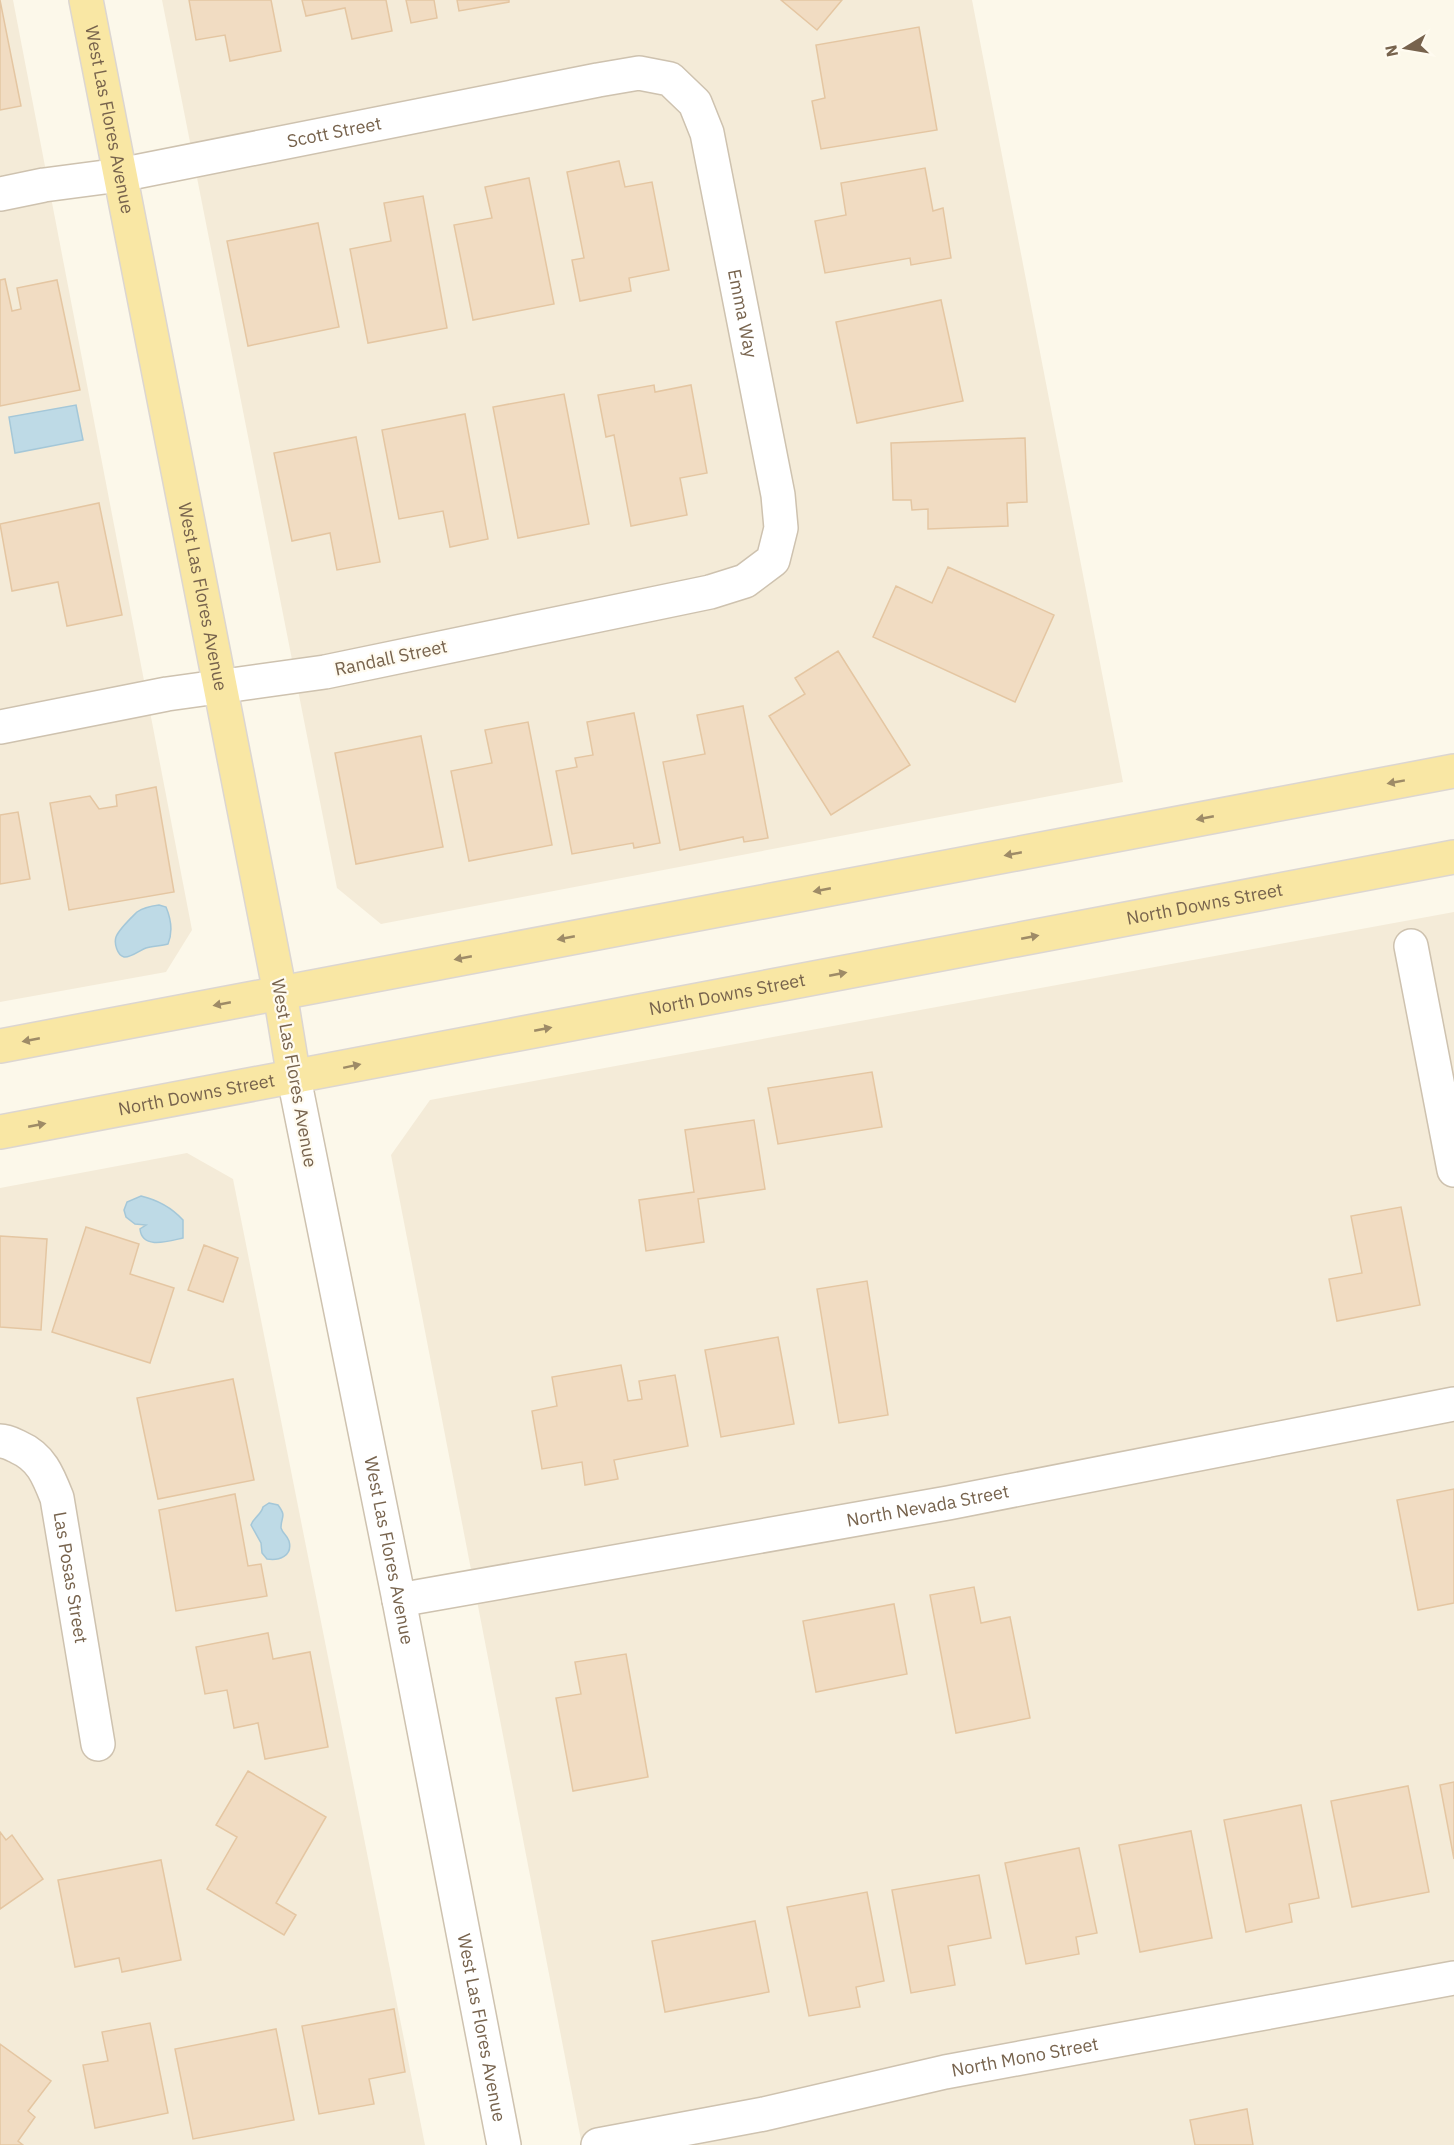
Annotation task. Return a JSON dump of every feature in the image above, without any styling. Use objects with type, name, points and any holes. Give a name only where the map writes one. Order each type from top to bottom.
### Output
[{"type":"main road","name":"West Las Flores Avenue","points":[[86,0],[280,993],[294,1078]]},
{"type":"main road","points":[[0,1046],[1454,771]]},
{"type":"main road","name":"North Downs Street","points":[[0,1132],[1454,857]]},
{"type":"street","name":"Scott Street","points":[[0,194],[44,185],[120,175],[608,78],[639,73],[670,79]]},
{"type":"street","name":"Emma Way","points":[[670,79],[695,103],[706,133],[778,495],[781,528],[773,560]]},
{"type":"street","name":"Randall Street","points":[[0,727],[167,694],[325,672],[710,592],[745,581],[773,560]]},
{"type":"street","points":[[1410,946],[1454,1170]]},
{"type":"street","name":"West Las Flores Avenue","points":[[294,1078],[399,1600],[504,2145]]},
{"type":"street","name":"North Nevada Street","points":[[399,1600],[948,1503],[1454,1404]]},
{"type":"street","name":"Las Posas Street","points":[[0,1441],[6,1441],[28,1452],[45,1468],[57,1498],[98,1744]]},
{"type":"street","name":"North Mono Street","points":[[598,2145],[764,2114],[955,2070],[1454,1978]]},
{"type":"shaded area","points":[[0,0],[13,0],[192,930],[166,972],[0,1002]]},
{"type":"shaded area","points":[[162,0],[972,0],[1123,782],[381,924],[337,888]]},
{"type":"shaded area","points":[[1454,912],[1454,2145],[582,2145],[391,1155],[430,1100]]},
{"type":"shaded area","points":[[187,1153],[233,1179],[425,2145],[0,2145],[0,1188]]},
{"type":"water","points":[[76,405],[83,440],[15,453],[9,417]]},
{"type":"water","points":[[159,905],[166,907],[169,916],[171,930],[168,944],[146,948],[130,956],[122,956],[115,942],[125,924],[137,912]]},
{"type":"water","points":[[141,1196],[164,1205],[183,1220],[183,1238],[151,1242],[142,1236],[140,1229],[146,1225],[135,1224],[126,1217],[124,1210],[127,1202]]},
{"type":"water","points":[[269,1503],[278,1505],[282,1512],[281,1528],[290,1546],[287,1554],[276,1559],[267,1559],[262,1553],[261,1543],[251,1525],[263,1507]]},
{"type":"building","points":[[0,0],[21,106],[0,110]]},
{"type":"building","points":[[189,0],[271,0],[281,51],[230,61],[225,35],[196,40]]},
{"type":"building","points":[[302,0],[386,0],[392,31],[352,39],[345,8],[306,16]]},
{"type":"building","points":[[406,0],[434,0],[437,18],[411,23]]},
{"type":"building","points":[[457,0],[509,0],[509,2],[459,11]]},
{"type":"building","points":[[781,0],[842,0],[817,30]]},
{"type":"building","points":[[919,27],[937,130],[821,149],[812,101],[825,98],[816,45]]},
{"type":"building","points":[[619,161],[625,187],[652,182],[669,270],[629,278],[631,291],[580,301],[572,260],[584,258],[567,172]]},
{"type":"building","points":[[925,168],[933,211],[943,208],[951,258],[911,265],[910,258],[825,273],[815,221],[846,215],[841,183]]},
{"type":"building","points":[[529,178],[554,304],[473,320],[454,225],[492,218],[485,187]]},
{"type":"building","points":[[423,196],[447,328],[368,343],[350,249],[391,241],[384,203]]},
{"type":"building","points":[[318,223],[339,327],[248,346],[227,241]]},
{"type":"building","points":[[5,279],[12,311],[21,309],[17,288],[57,280],[80,390],[0,406],[0,280]]},
{"type":"building","points":[[941,300],[963,401],[857,423],[836,322]]},
{"type":"building","points":[[654,385],[655,392],[691,385],[707,473],[680,478],[687,515],[631,526],[614,435],[606,437],[598,395]]},
{"type":"building","points":[[564,394],[589,524],[518,538],[493,407]]},
{"type":"building","points":[[465,414],[488,539],[450,547],[443,511],[399,519],[382,430]]},
{"type":"building","points":[[356,437],[380,562],[337,570],[330,533],[292,541],[274,453]]},
{"type":"building","points":[[1025,438],[1027,502],[1007,503],[1008,526],[928,529],[928,509],[912,510],[911,500],[893,500],[891,443]]},
{"type":"building","points":[[99,503],[122,615],[67,626],[58,582],[12,591],[0,524]]},
{"type":"building","points":[[948,567],[1054,615],[1015,702],[873,637],[896,586],[932,603]]},
{"type":"building","points":[[838,651],[910,765],[831,815],[769,716],[805,694],[795,678]]},
{"type":"building","points":[[743,706],[768,838],[744,842],[743,837],[680,850],[663,762],[705,754],[697,715]]},
{"type":"building","points":[[634,713],[660,843],[634,848],[633,843],[572,854],[556,771],[577,767],[575,758],[593,755],[587,722]]},
{"type":"building","points":[[528,722],[552,845],[469,861],[451,771],[492,763],[485,730]]},
{"type":"building","points":[[421,736],[443,847],[356,864],[335,753]]},
{"type":"building","points":[[156,787],[174,892],[69,910],[50,803],[90,796],[99,809],[117,806],[116,795]]},
{"type":"building","points":[[18,812],[30,879],[0,884],[0,815]]},
{"type":"building","points":[[872,1072],[882,1127],[778,1144],[768,1088]]},
{"type":"building","points":[[754,1120],[765,1189],[698,1199],[704,1242],[646,1251],[639,1200],[694,1192],[685,1130]]},
{"type":"building","points":[[1401,1207],[1420,1305],[1337,1321],[1329,1279],[1362,1273],[1351,1216]]},
{"type":"building","points":[[86,1227],[139,1244],[130,1274],[174,1288],[150,1363],[52,1332]]},
{"type":"building","points":[[0,1236],[47,1239],[41,1330],[0,1327]]},
{"type":"building","points":[[204,1245],[238,1258],[223,1302],[188,1290]]},
{"type":"building","points":[[867,1281],[888,1415],[839,1423],[817,1289]]},
{"type":"building","points":[[778,1337],[794,1424],[721,1437],[705,1350]]},
{"type":"building","points":[[621,1365],[628,1401],[642,1399],[639,1381],[675,1375],[688,1446],[614,1460],[618,1479],[585,1485],[582,1462],[542,1469],[532,1411],[557,1406],[552,1377]]},
{"type":"building","points":[[233,1379],[254,1480],[158,1499],[137,1398]]},
{"type":"building","points":[[1454,1489],[1454,1603],[1418,1610],[1397,1500]]},
{"type":"building","points":[[235,1494],[248,1566],[261,1564],[267,1596],[176,1611],[159,1510]]},
{"type":"building","points":[[974,1587],[981,1623],[1010,1617],[1030,1718],[956,1733],[930,1595]]},
{"type":"building","points":[[894,1604],[907,1674],[816,1692],[803,1621]]},
{"type":"building","points":[[268,1633],[273,1659],[310,1652],[328,1747],[265,1759],[258,1723],[234,1728],[227,1690],[205,1694],[196,1647]]},
{"type":"building","points":[[626,1654],[648,1777],[573,1791],[556,1698],[581,1694],[575,1662]]},
{"type":"building","points":[[248,1771],[326,1817],[276,1903],[296,1915],[284,1935],[207,1889],[237,1837],[216,1825]]},
{"type":"building","points":[[1454,1782],[1454,1859],[1440,1785]]},
{"type":"building","points":[[1408,1786],[1429,1892],[1352,1907],[1331,1801]]},
{"type":"building","points":[[1301,1805],[1319,1898],[1289,1904],[1292,1922],[1246,1932],[1224,1820]]},
{"type":"building","points":[[1191,1831],[1212,1938],[1140,1952],[1119,1845]]},
{"type":"building","points":[[0,1832],[6,1840],[12,1835],[43,1879],[0,1909]]},
{"type":"building","points":[[1079,1848],[1097,1933],[1076,1937],[1079,1954],[1026,1964],[1005,1863]]},
{"type":"building","points":[[161,1860],[181,1960],[122,1972],[119,1958],[75,1967],[58,1880]]},
{"type":"building","points":[[979,1875],[991,1938],[948,1946],[955,1985],[911,1993],[892,1890]]},
{"type":"building","points":[[867,1892],[884,1981],[856,1987],[860,2007],[809,2016],[787,1907]]},
{"type":"building","points":[[755,1921],[769,1992],[665,2012],[652,1941]]},
{"type":"building","points":[[394,2009],[405,2072],[369,2079],[374,2104],[319,2114],[302,2026]]},
{"type":"building","points":[[150,2023],[168,2113],[95,2128],[83,2065],[108,2061],[102,2032]]},
{"type":"building","points":[[276,2029],[294,2120],[193,2139],[175,2049]]},
{"type":"building","points":[[0,2044],[51,2081],[28,2111],[35,2117],[18,2141],[23,2145],[0,2145]]},
{"type":"building","points":[[1247,2109],[1253,2145],[1195,2145],[1190,2120]]}]
